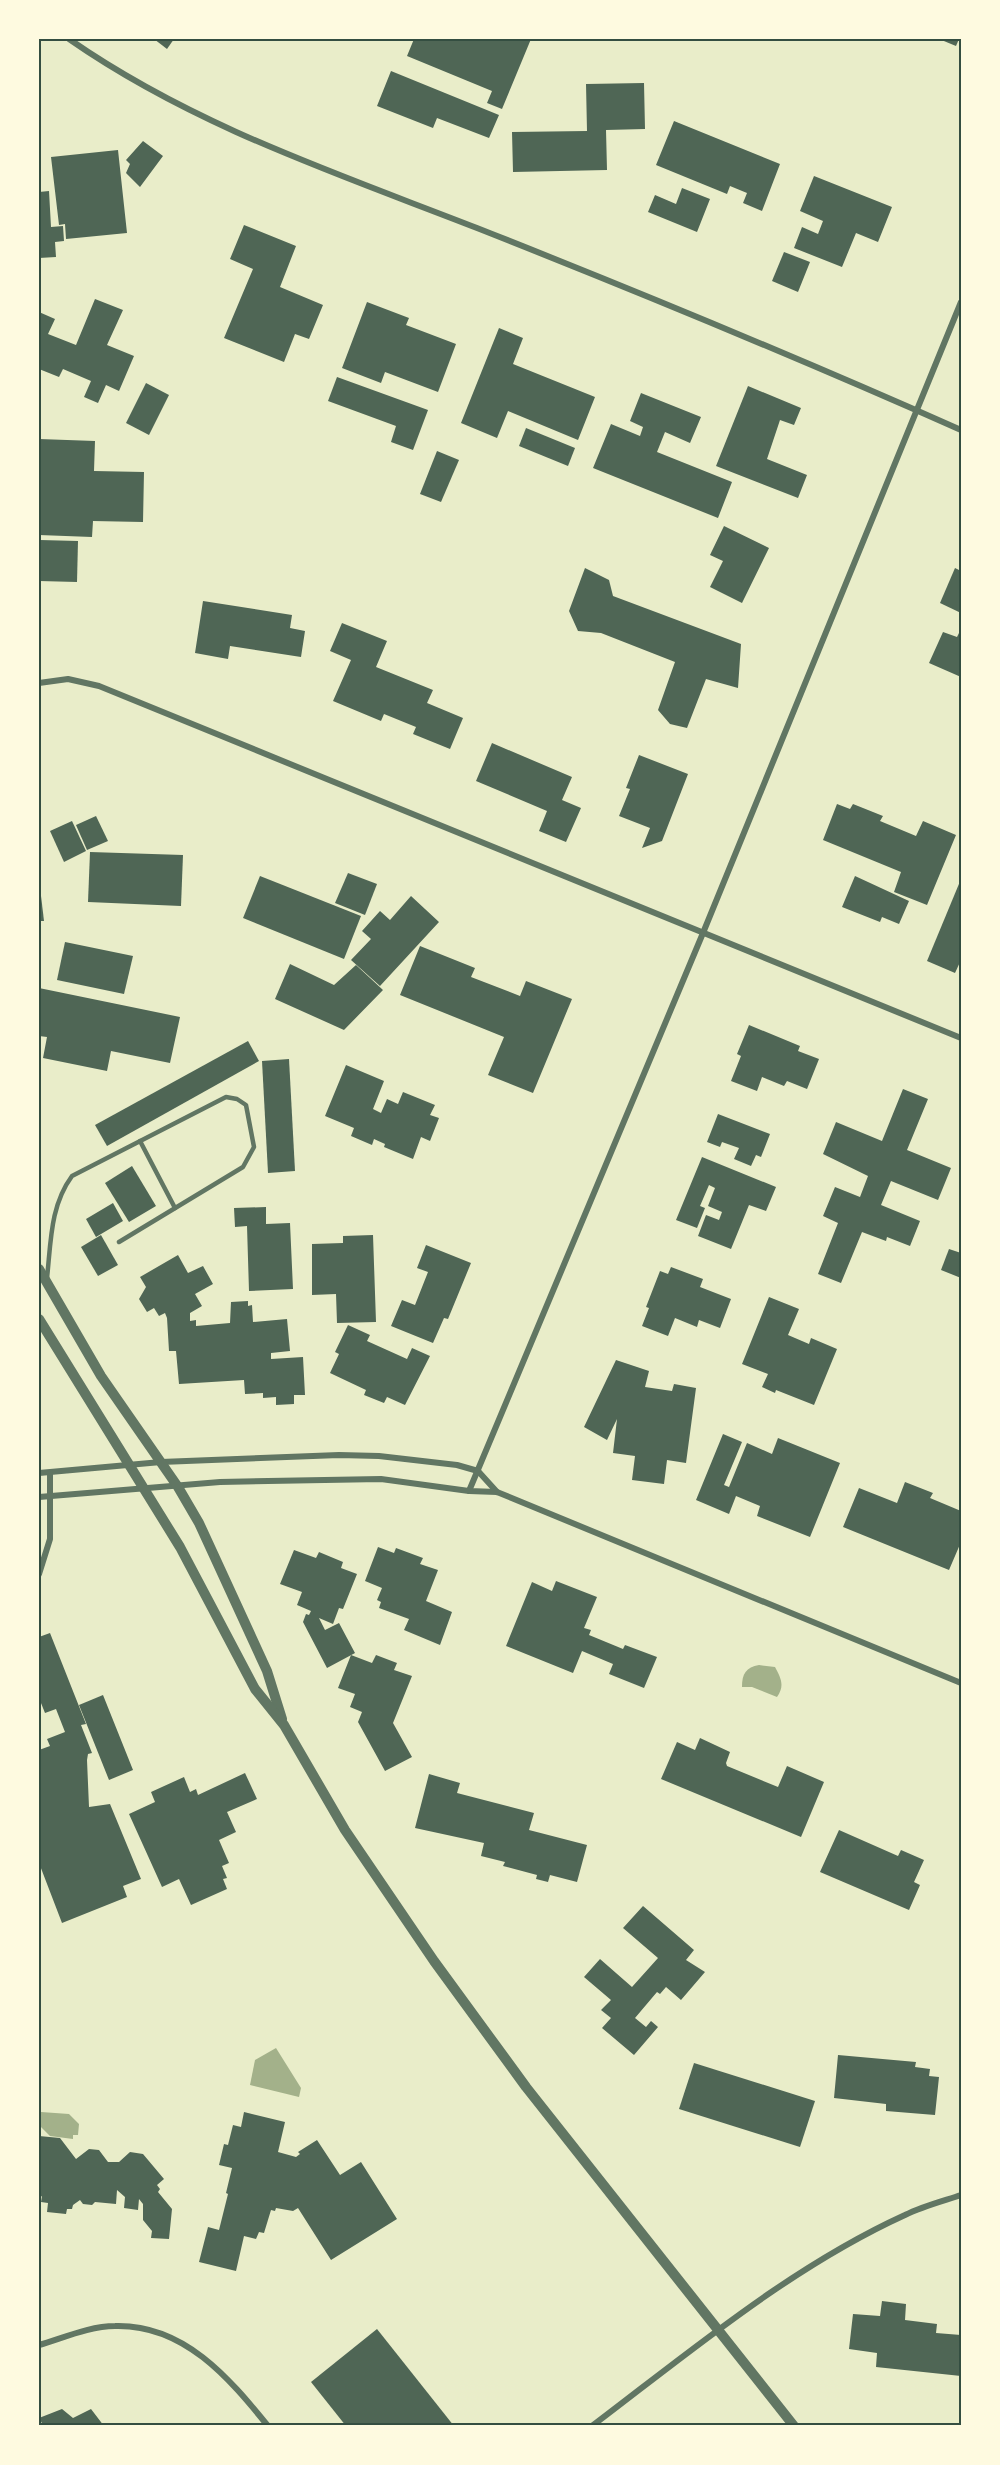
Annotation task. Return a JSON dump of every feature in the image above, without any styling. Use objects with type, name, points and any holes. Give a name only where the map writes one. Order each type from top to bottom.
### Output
[{"type":"street","points":[[69,39],[108,66],[175,104],[280,153],[555,260],[961,430]]},
{"type":"street","points":[[469,1491],[703,933],[961,302]]},
{"type":"street","points":[[39,683],[68,679],[99,686],[961,1038]]},
{"type":"street","points":[[39,1269],[102,1376],[178,1486],[199,1523],[267,1671],[284,1725]]},
{"type":"street","points":[[39,1318],[180,1547],[255,1689],[284,1725],[345,1830],[434,1961],[526,2087],[794,2426]]},
{"type":"street","points":[[39,1473],[161,1462],[369,1455],[446,1463],[478,1471],[497,1492]]},
{"type":"street","points":[[39,1574],[50,1539],[52,1495],[50,1473]]},
{"type":"street","points":[[39,1497],[220,1482],[381,1479],[469,1491],[497,1492],[961,1683]]},
{"type":"street","points":[[592,2426],[720,2330],[826,2257],[906,2214],[961,2195]]},
{"type":"street","points":[[39,2345],[113,2326],[133,2326],[162,2333],[197,2352],[219,2368],[268,2426]]},
{"type":"lane","points":[[46,1281],[55,1208],[60,1192],[72,1176],[226,1097],[237,1099],[246,1105],[254,1148],[243,1167],[119,1242]]},
{"type":"lane","points":[[140,1141],[175,1208]]},
{"type":"shaded area","points":[[759,1665],[775,1667],[781,1682],[781,1689],[777,1697],[752,1687],[742,1687],[746,1672],[751,1667]]},
{"type":"shaded area","points":[[276,2048],[301,2088],[299,2097],[250,2085],[255,2060]]},
{"type":"shaded area","points":[[41,2112],[69,2114],[79,2124],[78,2135],[73,2135],[73,2139],[50,2136],[40,2126]]},
{"type":"building","points":[[154,39],[174,39],[167,49]]},
{"type":"building","points":[[414,39],[531,39],[502,109],[487,103],[492,91],[407,56]]},
{"type":"building","points":[[939,39],[959,39],[956,46]]},
{"type":"building","points":[[391,71],[499,115],[489,138],[437,118],[433,128],[377,106]]},
{"type":"building","points":[[644,83],[645,129],[606,130],[607,170],[513,172],[512,132],[587,131],[586,84]]},
{"type":"building","points":[[674,121],[780,164],[762,211],[743,203],[747,193],[730,186],[727,194],[656,165]]},
{"type":"building","points":[[143,141],[163,156],[140,187],[126,173],[130,164],[126,160]]},
{"type":"building","points":[[118,150],[127,233],[66,239],[65,224],[59,225],[51,157]]},
{"type":"building","points":[[814,176],[892,207],[878,242],[856,233],[842,267],[794,248],[802,227],[818,234],[823,221],[800,211]]},
{"type":"building","points":[[682,188],[710,199],[697,232],[648,212],[655,195],[676,204]]},
{"type":"building","points":[[49,191],[51,227],[63,226],[64,241],[55,242],[56,257],[39,258],[39,192]]},
{"type":"building","points":[[244,225],[296,246],[280,287],[323,305],[309,339],[295,334],[284,362],[224,338],[253,269],[230,259]]},
{"type":"building","points":[[784,252],[810,262],[798,292],[772,281]]},
{"type":"building","points":[[95,299],[123,310],[107,345],[134,356],[119,391],[106,385],[98,403],[84,397],[91,381],[63,369],[59,377],[39,369],[39,312],[55,319],[48,334],[76,345]]},
{"type":"building","points":[[367,302],[409,318],[406,325],[456,344],[438,392],[385,372],[381,383],[342,368]]},
{"type":"building","points":[[499,328],[523,338],[513,364],[595,397],[578,440],[508,411],[497,438],[461,423]]},
{"type":"building","points":[[337,377],[428,410],[413,450],[391,442],[396,426],[328,401]]},
{"type":"building","points":[[146,383],[169,395],[149,435],[126,423]]},
{"type":"building","points":[[748,386],[801,408],[794,425],[780,420],[767,459],[807,475],[798,498],[716,466]]},
{"type":"building","points":[[641,393],[701,417],[690,443],[665,432],[657,452],[732,482],[718,518],[593,468],[611,424],[640,436],[643,427],[630,421]]},
{"type":"building","points":[[526,428],[575,448],[568,466],[519,446]]},
{"type":"building","points":[[39,439],[95,441],[94,471],[144,472],[143,522],[93,521],[92,537],[39,535]]},
{"type":"building","points":[[437,451],[459,460],[441,502],[420,494]]},
{"type":"building","points":[[724,526],[769,548],[742,603],[710,587],[723,561],[710,555]]},
{"type":"building","points":[[40,540],[78,541],[77,582],[39,581]]},
{"type":"building","points":[[585,568],[609,580],[613,596],[741,644],[738,688],[706,679],[687,728],[670,724],[658,710],[675,662],[601,633],[578,631],[569,611]]},
{"type":"building","points":[[955,568],[961,571],[961,613],[940,603]]},
{"type":"building","points":[[203,601],[292,615],[290,628],[305,631],[301,657],[230,646],[228,659],[195,653]]},
{"type":"building","points":[[342,623],[387,641],[376,667],[433,690],[427,703],[463,718],[450,749],[413,734],[416,727],[384,714],[381,721],[333,701],[351,660],[330,651]]},
{"type":"building","points":[[961,629],[961,677],[929,663],[943,632],[957,637]]},
{"type":"building","points":[[492,743],[572,777],[562,800],[581,808],[566,842],[539,831],[547,811],[476,781]]},
{"type":"building","points":[[639,755],[688,774],[662,841],[642,848],[650,828],[619,816],[630,789],[626,788]]},
{"type":"building","points":[[837,804],[850,809],[853,804],[883,816],[880,821],[916,836],[923,821],[956,835],[927,905],[894,892],[901,872],[823,840]]},
{"type":"building","points":[[96,816],[108,841],[87,850],[76,825]]},
{"type":"building","points":[[72,821],[86,851],[64,862],[50,831]]},
{"type":"building","points":[[90,852],[183,855],[181,906],[88,902]]},
{"type":"building","points":[[348,873],[377,884],[365,915],[335,903]]},
{"type":"building","points":[[260,876],[361,916],[344,959],[243,918]]},
{"type":"building","points":[[855,876],[909,901],[899,924],[882,917],[880,922],[842,907]]},
{"type":"building","points":[[39,879],[44,921],[39,921]]},
{"type":"building","points":[[961,879],[961,960],[955,973],[927,961]]},
{"type":"building","points":[[411,896],[439,922],[380,986],[351,960],[371,939],[362,931],[380,911],[390,920]]},
{"type":"building","points":[[65,942],[133,956],[124,994],[57,980]]},
{"type":"building","points":[[420,946],[475,968],[471,977],[520,996],[526,981],[572,999],[533,1093],[488,1075],[504,1037],[400,995]]},
{"type":"building","points":[[290,964],[334,985],[356,965],[383,990],[344,1030],[275,999]]},
{"type":"building","points":[[39,988],[180,1017],[170,1063],[111,1051],[107,1071],[43,1058],[47,1037],[39,1036]]},
{"type":"building","points":[[749,1025],[800,1046],[798,1051],[819,1059],[807,1089],[787,1081],[784,1086],[762,1077],[757,1091],[731,1081],[741,1056],[737,1054]]},
{"type":"building","points":[[248,1041],[259,1061],[107,1146],[95,1125]]},
{"type":"building","points":[[289,1059],[295,1171],[268,1173],[262,1061]]},
{"type":"building","points":[[346,1065],[384,1081],[373,1109],[381,1113],[387,1099],[398,1104],[403,1092],[435,1105],[430,1115],[439,1118],[430,1141],[421,1137],[413,1159],[384,1147],[385,1144],[374,1139],[372,1145],[351,1136],[354,1128],[325,1116]]},
{"type":"building","points":[[903,1089],[928,1099],[907,1150],[951,1168],[938,1200],[891,1181],[881,1205],[920,1221],[910,1246],[887,1237],[886,1241],[862,1232],[841,1283],[818,1274],[838,1223],[823,1216],[835,1187],[860,1197],[868,1176],[823,1154],[836,1122],[882,1141]]},
{"type":"building","points":[[718,1114],[770,1134],[761,1157],[756,1155],[751,1166],[734,1159],[739,1148],[722,1142],[720,1147],[707,1142]]},
{"type":"building","points":[[702,1157],[776,1187],[766,1211],[749,1205],[731,1249],[698,1236],[706,1215],[719,1220],[722,1212],[708,1206],[715,1188],[709,1185],[700,1206],[705,1208],[697,1228],[676,1220]]},
{"type":"building","points":[[132,1166],[156,1206],[129,1222],[105,1183]]},
{"type":"building","points":[[113,1203],[123,1221],[96,1237],[86,1219]]},
{"type":"building","points":[[266,1207],[266,1224],[290,1223],[293,1289],[249,1291],[247,1226],[235,1227],[234,1208]]},
{"type":"building","points":[[101,1235],[118,1265],[98,1276],[81,1247]]},
{"type":"building","points":[[373,1235],[376,1322],[337,1323],[336,1294],[312,1295],[312,1244],[343,1243],[343,1236]]},
{"type":"building","points":[[426,1245],[471,1263],[448,1319],[444,1318],[433,1343],[391,1326],[402,1300],[415,1305],[428,1272],[417,1268]]},
{"type":"building","points":[[949,1249],[961,1253],[961,1278],[941,1270]]},
{"type":"building","points":[[178,1255],[188,1273],[203,1266],[213,1284],[195,1294],[202,1306],[190,1313],[190,1321],[196,1320],[196,1326],[230,1323],[231,1302],[248,1301],[248,1306],[252,1305],[253,1322],[287,1319],[290,1351],[271,1353],[271,1359],[303,1357],[305,1395],[294,1395],[294,1404],[276,1405],[276,1397],[263,1398],[263,1393],[245,1394],[244,1380],[179,1384],[176,1351],[169,1351],[165,1313],[159,1316],[154,1308],[147,1312],[139,1299],[146,1287],[140,1277]]},
{"type":"building","points":[[671,1267],[703,1279],[700,1287],[731,1299],[720,1328],[699,1320],[697,1327],[675,1318],[668,1336],[642,1326],[649,1308],[646,1307],[660,1271],[668,1274]]},
{"type":"building","points":[[769,1297],[799,1309],[788,1335],[809,1344],[811,1338],[837,1349],[814,1405],[762,1387],[768,1374],[742,1364]]},
{"type":"building","points":[[348,1325],[370,1335],[367,1341],[407,1359],[412,1348],[430,1356],[405,1405],[387,1397],[384,1403],[364,1395],[366,1390],[330,1373],[339,1354],[335,1352]]},
{"type":"building","points":[[616,1360],[649,1371],[645,1387],[672,1391],[674,1384],[696,1388],[686,1463],[667,1460],[664,1484],[632,1480],[635,1456],[613,1453],[617,1419],[607,1440],[584,1427]]},
{"type":"building","points":[[723,1434],[742,1442],[724,1485],[729,1487],[747,1443],[772,1454],[778,1438],[840,1463],[810,1537],[757,1516],[760,1506],[736,1496],[729,1514],[696,1500]]},
{"type":"building","points":[[905,1482],[933,1493],[930,1498],[961,1511],[961,1542],[949,1570],[843,1527],[859,1488],[897,1503]]},
{"type":"building","points":[[378,1547],[394,1553],[396,1548],[423,1558],[420,1564],[438,1570],[426,1601],[452,1612],[440,1645],[404,1630],[409,1619],[379,1608],[381,1602],[377,1600],[382,1588],[365,1581]]},
{"type":"building","points":[[294,1550],[316,1558],[319,1552],[343,1562],[341,1568],[357,1574],[343,1609],[339,1608],[333,1624],[319,1618],[325,1630],[339,1623],[355,1653],[327,1668],[303,1622],[306,1614],[309,1615],[311,1611],[297,1605],[302,1592],[280,1584]]},
{"type":"building","points":[[556,1581],[597,1597],[584,1628],[591,1630],[589,1635],[623,1649],[625,1645],[657,1657],[644,1688],[609,1674],[613,1664],[582,1651],[573,1673],[506,1646],[532,1582],[552,1591]]},
{"type":"building","points":[[50,1633],[86,1724],[81,1725],[92,1753],[88,1754],[87,1760],[89,1807],[110,1804],[141,1879],[123,1886],[127,1897],[62,1923],[39,1863],[39,1750],[50,1746],[47,1739],[65,1732],[56,1709],[45,1713],[39,1698],[39,1637]]},
{"type":"building","points":[[351,1655],[372,1663],[376,1655],[397,1663],[394,1670],[412,1676],[393,1723],[412,1757],[385,1771],[358,1722],[362,1712],[350,1707],[355,1694],[338,1688]]},
{"type":"building","points":[[103,1695],[133,1770],[109,1780],[79,1705]]},
{"type":"building","points":[[700,1738],[730,1752],[727,1766],[778,1787],[787,1766],[824,1782],[801,1837],[661,1779],[677,1742],[695,1750]]},
{"type":"building","points":[[245,1773],[257,1799],[227,1812],[236,1832],[219,1840],[229,1863],[222,1866],[227,1878],[223,1879],[227,1889],[191,1905],[179,1879],[162,1887],[129,1814],[155,1802],[151,1792],[184,1777],[190,1792],[196,1789],[198,1795]]},
{"type":"building","points":[[429,1774],[460,1783],[457,1793],[534,1813],[529,1830],[587,1845],[577,1882],[550,1875],[548,1882],[536,1879],[537,1875],[503,1866],[505,1862],[481,1856],[484,1843],[415,1828]]},
{"type":"building","points":[[839,1830],[898,1856],[901,1850],[924,1860],[914,1882],[920,1885],[909,1910],[820,1872]]},
{"type":"building","points":[[643,1906],[694,1950],[686,1960],[705,1972],[681,2000],[666,1987],[660,1994],[657,1992],[635,2018],[646,2027],[651,2021],[658,2027],[634,2055],[602,2028],[611,2018],[601,2010],[611,2000],[584,1977],[600,1959],[632,1987],[658,1958],[623,1928]]},
{"type":"building","points":[[838,2055],[916,2062],[915,2067],[930,2069],[929,2076],[939,2077],[935,2115],[886,2111],[886,2104],[834,2098]]},
{"type":"building","points":[[694,2063],[815,2101],[800,2147],[679,2109]]},
{"type":"building","points":[[244,2112],[285,2122],[278,2152],[296,2157],[300,2154],[298,2152],[317,2140],[340,2175],[361,2162],[397,2219],[331,2260],[298,2208],[293,2211],[276,2208],[275,2211],[271,2210],[264,2233],[259,2232],[256,2239],[244,2236],[236,2271],[199,2262],[208,2227],[219,2230],[228,2194],[226,2193],[232,2168],[219,2165],[224,2144],[228,2145],[233,2125],[241,2127]]},
{"type":"building","points":[[39,2136],[60,2138],[76,2159],[89,2149],[99,2150],[108,2162],[119,2162],[130,2152],[143,2154],[164,2179],[157,2185],[160,2189],[158,2192],[172,2209],[169,2239],[151,2238],[152,2231],[143,2220],[143,2204],[139,2199],[138,2210],[124,2208],[125,2197],[117,2190],[116,2204],[95,2202],[92,2205],[83,2204],[80,2200],[73,2205],[72,2209],[67,2209],[66,2214],[47,2212],[48,2203],[41,2202],[42,2196],[39,2198]]},
{"type":"building","points":[[882,2301],[906,2304],[905,2320],[937,2324],[936,2333],[961,2335],[961,2376],[876,2367],[877,2353],[849,2349],[853,2314],[880,2316]]},
{"type":"building","points":[[377,2329],[454,2426],[346,2426],[311,2382]]},
{"type":"building","points":[[62,2409],[73,2418],[91,2409],[104,2426],[39,2426],[39,2422],[43,2425],[39,2418]]}]
